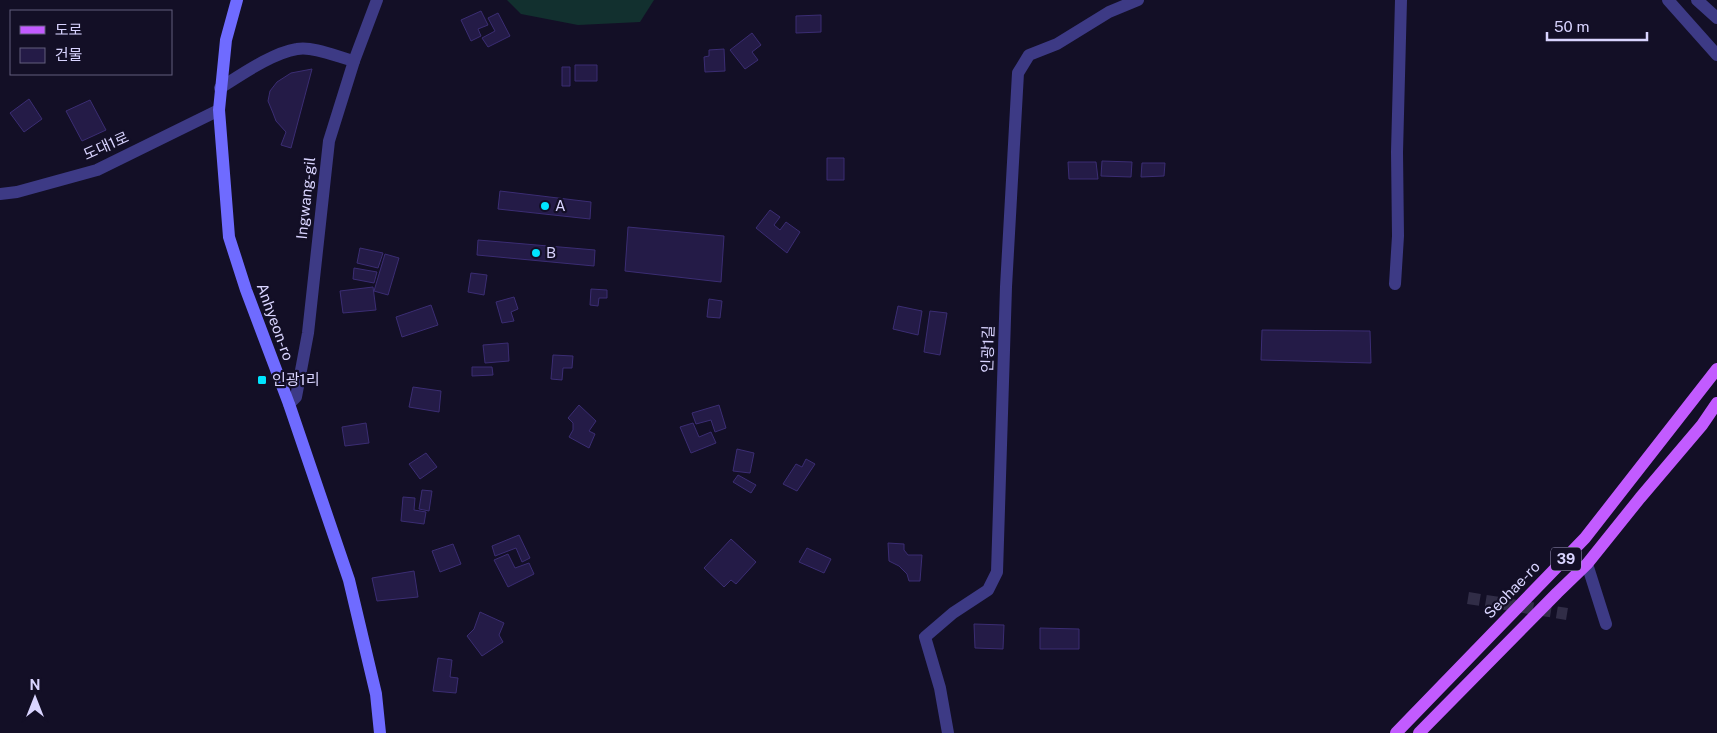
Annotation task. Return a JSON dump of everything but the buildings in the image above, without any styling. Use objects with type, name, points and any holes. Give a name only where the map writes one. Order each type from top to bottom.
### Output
[{"type":"main road","name":"Anhyeon-ro","points":[[237,0],[226,40],[219,110],[229,237],[246,290],[290,404],[349,580],[376,694],[380,733]]},
{"type":"main road","name":"Seohae-ro","points":[[1396,733],[1585,538],[1717,369]]},
{"type":"main road","name":"39","points":[[1419,733],[1557,592],[1587,564],[1702,425],[1717,403]]},
{"type":"street","name":"Ingwang-gil","points":[[290,404],[296,397],[308,333],[329,141],[354,61],[377,0]]},
{"type":"street","name":"인광1길","points":[[948,733],[940,688],[925,637],[953,613],[988,590],[997,572],[1006,287],[1018,73],[1029,54],[1057,44],[1109,12],[1138,0]]},
{"type":"street","points":[[1395,284],[1398,236],[1397,152],[1401,0]]},
{"type":"street","points":[[1668,0],[1717,55]]},
{"type":"street","points":[[1697,0],[1717,18]]},
{"type":"street","points":[[220,88],[276,56],[298,48],[317,50],[354,61]]},
{"type":"street","name":"도대1로","points":[[0,194],[17,192],[97,170],[219,110]]},
{"type":"street","points":[[1587,564],[1606,624]]},
{"type":"green space","points":[[507,0],[654,0],[640,22],[578,25],[521,14]]},
{"type":"tunnel","points":[[1468,598],[1567,614]]},
{"type":"place","name":"A","points":[[545,206]]},
{"type":"place","name":"B","points":[[536,253]]},
{"type":"place","name":"인광1리","points":[[262,380]]}]
